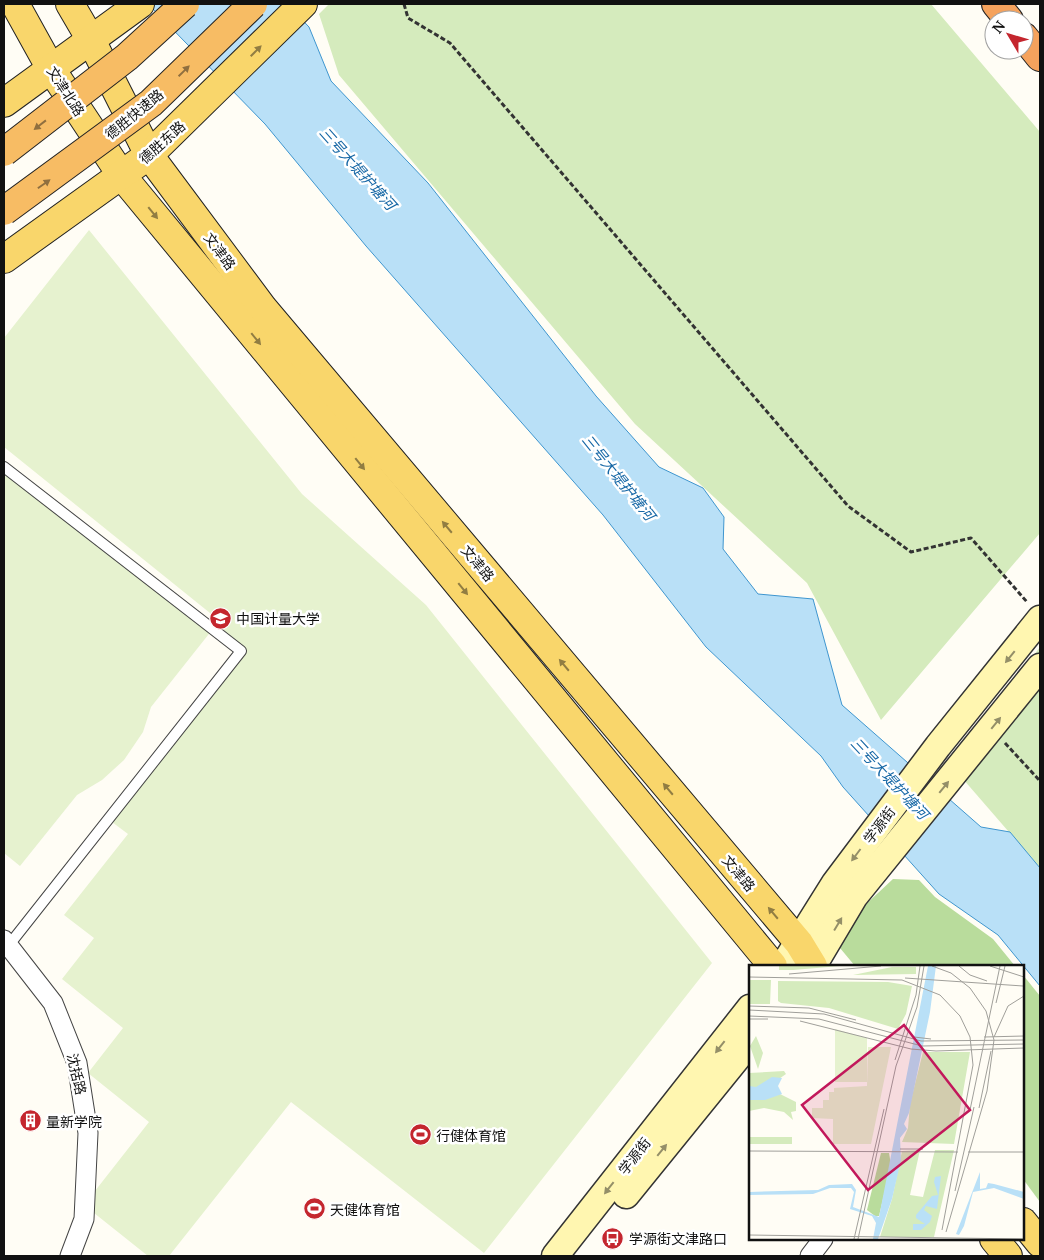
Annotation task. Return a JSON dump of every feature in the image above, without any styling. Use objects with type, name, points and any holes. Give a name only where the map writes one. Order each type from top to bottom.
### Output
[{"type":"highway","points":[[4,152],[127,57],[185,4]]},
{"type":"highway","name":"德胜快速路","points":[[4,212],[151,103],[253,4]]},
{"type":"main road","name":"文津北路","points":[[15,4],[51,69],[122,176]]},
{"type":"main road","points":[[70,4],[91,40],[149,156]]},
{"type":"main road","points":[[4,103],[140,4]]},
{"type":"main road","name":"德胜东路","points":[[4,259],[149,156],[303,4]]},
{"type":"main road","name":"文津路","points":[[149,156],[263,308],[799,943],[812,965]]},
{"type":"main road","name":"文津路","points":[[122,176],[773,965]]},
{"type":"main road","name":"学源街","points":[[784,965],[835,883],[938,746],[1034,611]]},
{"type":"main road","name":"学源街","points":[[814,965],[854,896],[1040,667]]},
{"type":"main road","name":"学源街","points":[[555,1256],[749,1009]]},
{"type":"main road","name":"学源街","points":[[576,1256],[749,1043]]},
{"type":"main road","points":[[1024,1223],[1040,1243]]},
{"type":"main road","points":[[995,1240],[1008,1256]]},
{"type":"street","name":"沈括路","points":[[6,942],[53,1003],[77,1063],[88,1143],[84,1220],[70,1256]]},
{"type":"street","points":[[810,1256],[822,1240]]},
{"type":"lane","points":[[4,467],[241,651],[6,942]]},
{"type":"path","points":[[404,4],[408,18],[450,43],[848,506],[912,552],[971,538],[1034,611]]},
{"type":"path","points":[[990,730],[1040,781]]},
{"type":"green space","points":[[329,4],[931,4],[1040,132],[1040,533],[881,720],[807,583],[635,424],[339,75],[319,14]]},
{"type":"green space","name":"中国计量大学","points":[[89,230],[302,494],[426,605],[712,963],[484,1253],[291,1102],[169,1256],[148,1256],[84,1205],[149,1122],[88,1073],[123,1028],[62,979],[94,938],[64,915],[128,834],[108,819],[241,651],[210,613],[4,447],[4,338]]},
{"type":"green space","points":[[4,466],[212,630],[151,707],[143,732],[124,760],[102,780],[77,795],[20,866],[4,853]]},
{"type":"green space","points":[[1040,647],[1040,868],[950,764]]},
{"type":"green space","points":[[893,879],[919,880],[935,897],[993,939],[1014,965],[854,965],[835,942],[863,907]]},
{"type":"green space","points":[[1024,976],[1040,996],[1040,1202],[1024,1180]]},
{"type":"water","name":"三号大堤护塘河","points":[[148,4],[287,4],[309,27],[331,81],[428,183],[596,396],[659,467],[703,488],[724,517],[723,549],[758,594],[813,599],[842,705],[981,827],[1010,832],[1040,868],[1040,986],[998,935],[939,894],[843,787],[821,756],[706,647],[603,515],[366,246],[265,124]]},
{"type":"place","name":"中国计量大学","points":[[220,618]]},
{"type":"place","name":"量新学院","points":[[30,1121]]},
{"type":"place","name":"行健体育馆","points":[[420,1135]]},
{"type":"place","name":"天健体育馆","points":[[314,1209]]},
{"type":"place","name":"学源街文津路口","points":[[613,1238]]}]
